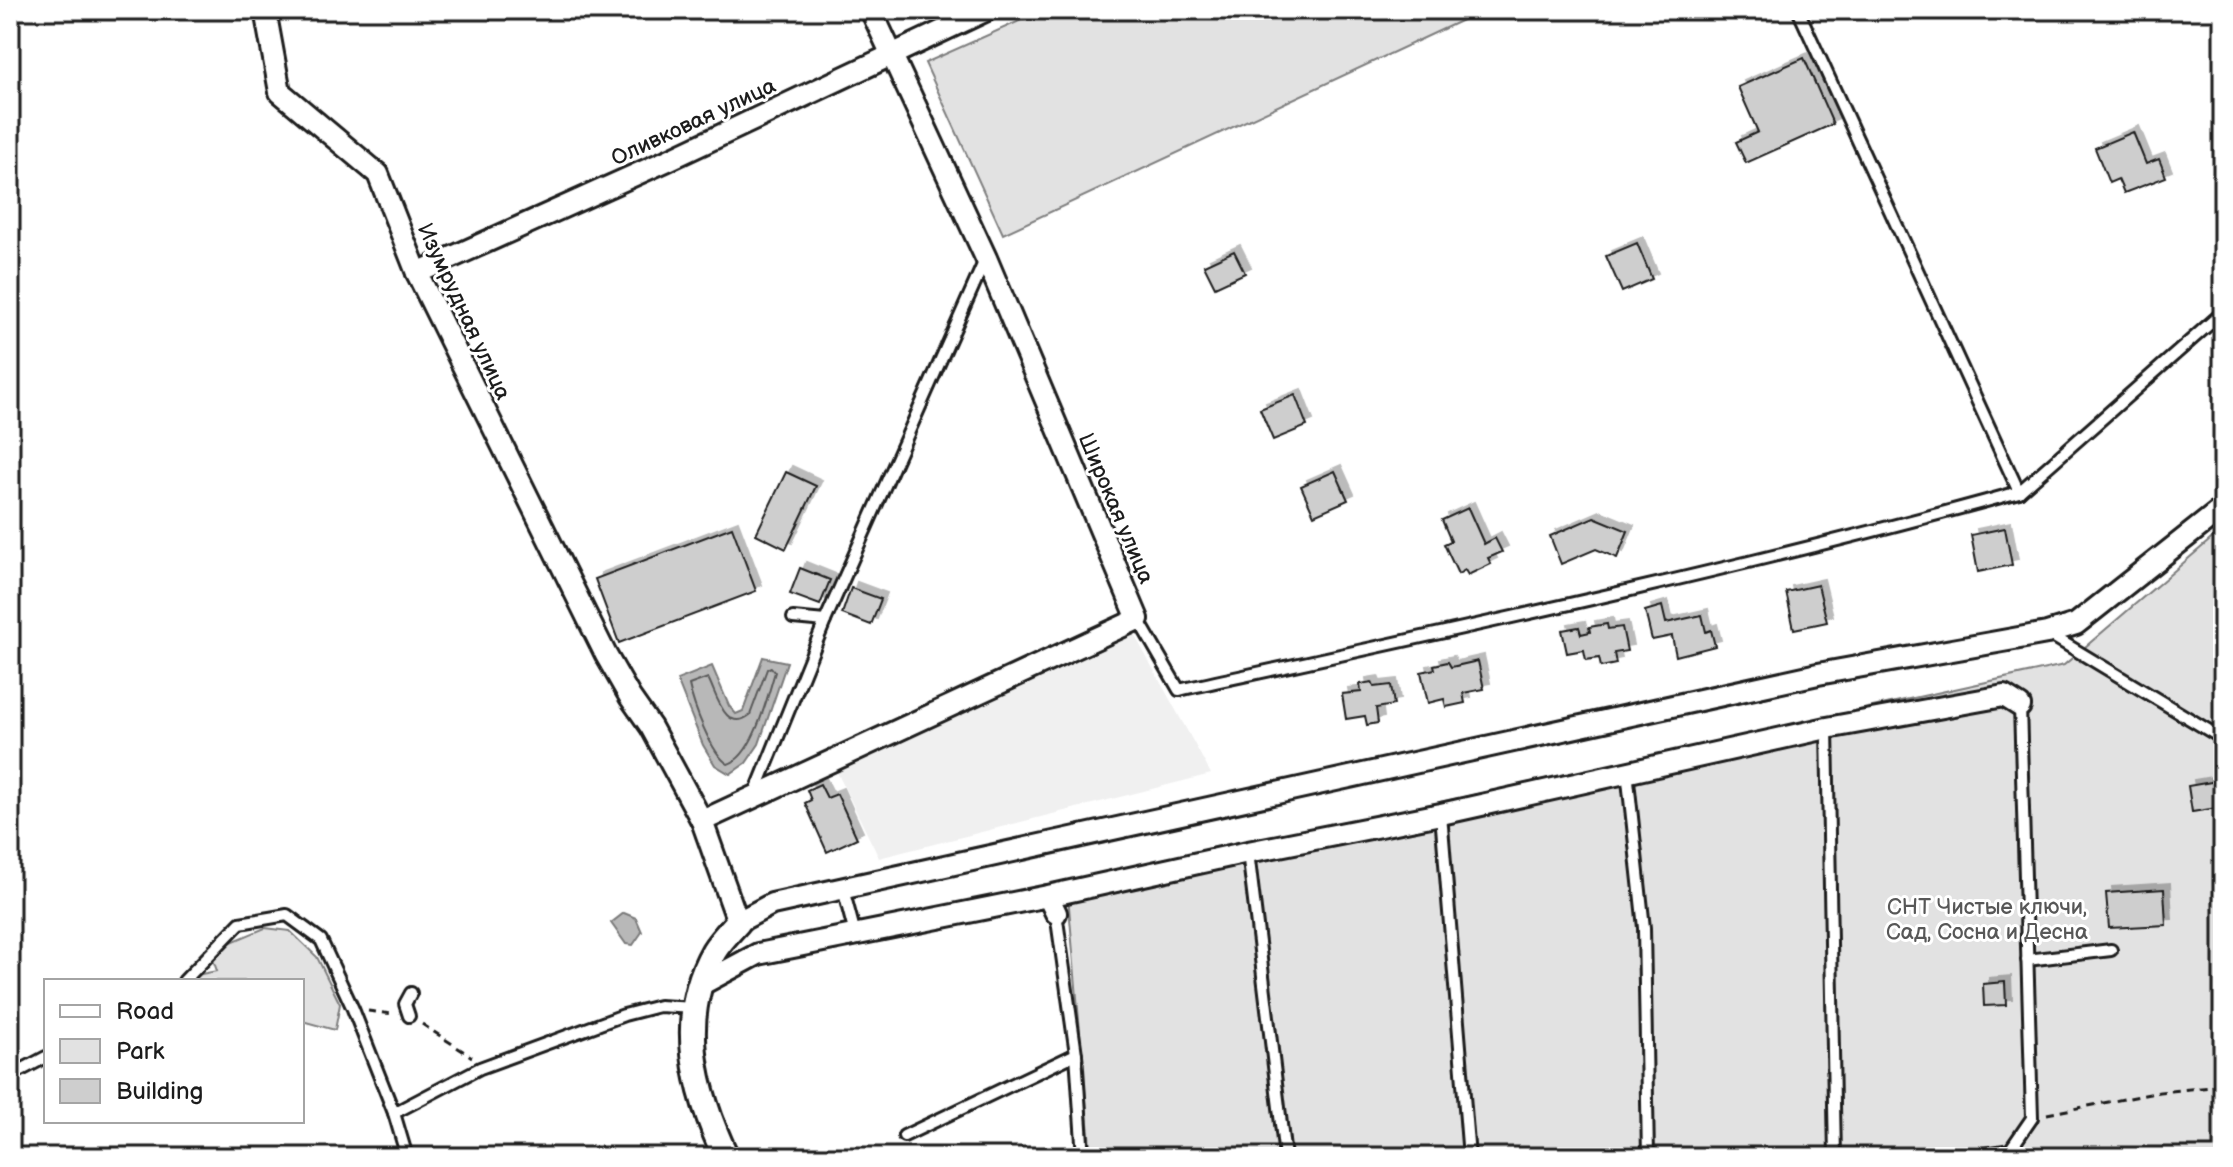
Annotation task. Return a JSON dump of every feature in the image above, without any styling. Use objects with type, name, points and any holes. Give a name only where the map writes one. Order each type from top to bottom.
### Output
[{"type":"street","name":"Изумрудная улица","points":[[265,10],[280,92],[378,174],[417,273],[606,655],[651,727],[702,821]]},
{"type":"street","name":"Широкая улица","points":[[702,821],[1138,619],[986,258],[871,10]]},
{"type":"street","name":"Оливковая улица","points":[[417,273],[666,161],[987,10]]},
{"type":"street","points":[[726,1157],[707,1119],[693,1067],[694,1008],[714,951],[738,922],[772,904],[1818,674],[2047,633],[2076,624],[2223,508]]},
{"type":"street","points":[[702,984],[758,954],[855,934],[1052,904],[1248,852],[1441,814],[1827,728],[2004,696],[2020,706]]},
{"type":"street","points":[[702,821],[738,922]]},
{"type":"lane","points":[[1798,10],[2019,492]]},
{"type":"lane","points":[[754,797],[825,621],[986,258]]},
{"type":"lane","points":[[1138,619],[1179,690],[1703,572],[1901,525],[2019,492],[2223,312]]},
{"type":"lane","points":[[793,618],[825,621]]},
{"type":"lane","points":[[2047,633],[2223,739]]},
{"type":"lane","points":[[1969,1157],[2010,1150],[2032,1118],[2020,706]]},
{"type":"lane","points":[[1827,728],[1835,1157]]},
{"type":"lane","points":[[1627,771],[1644,928],[1648,1157]]},
{"type":"lane","points":[[1441,814],[1469,1157]]},
{"type":"lane","points":[[1248,852],[1285,1157]]},
{"type":"lane","points":[[843,889],[855,934]]},
{"type":"lane","points":[[1052,904],[1076,1054],[1083,1157]]},
{"type":"lane","points":[[186,979],[240,923],[287,915],[321,940],[353,1009],[394,1113],[407,1157]]},
{"type":"lane","points":[[2027,960],[2111,950]]},
{"type":"lane","points":[[409,1016],[405,1004],[411,993]]},
{"type":"lane","points":[[394,1113],[485,1066],[624,1015],[659,1006],[694,1008]]},
{"type":"lane","points":[[904,1136],[1076,1054]]},
{"type":"lane","points":[[10,1076],[44,1058]]},
{"type":"path","points":[[353,1009],[409,1016],[485,1066]]},
{"type":"path","points":[[2032,1118],[2160,1092],[2211,1087],[2218,1083],[2214,1044],[2223,1034]]},
{"type":"shaded area","points":[[1134,634],[1211,774],[879,858],[836,770]]},
{"type":"green space","points":[[1044,10],[1484,10],[1003,234],[925,63]]},
{"type":"green space","name":"СНТ Чистые ключи, Сад, Сосна и Десна","points":[[2223,529],[2223,1157],[2045,1157],[2031,1147],[1886,1157],[1091,1157],[1067,884],[2064,665]]},
{"type":"green space","points":[[265,928],[290,931],[317,957],[340,1004],[335,1030],[304,1022],[304,979],[184,979],[217,971],[210,951]]},
{"type":"water","points":[[763,657],[787,662],[759,744],[746,763],[730,774],[715,765],[703,745],[677,680],[712,666],[729,706],[736,714],[743,711]]},
{"type":"water","points":[[624,913],[636,918],[642,932],[633,945],[626,944],[611,923]]},
{"type":"building","points":[[183,10],[216,10],[216,13],[184,18]]},
{"type":"building","points":[[1804,58],[1833,124],[1746,163],[1736,142],[1758,132],[1738,87]]},
{"type":"building","points":[[2133,132],[2146,164],[2159,159],[2166,177],[2124,193],[2118,179],[2109,183],[2095,148]]},
{"type":"building","points":[[1637,243],[1652,279],[1622,292],[1606,256]]},
{"type":"building","points":[[1234,251],[1245,273],[1215,287],[1204,265]]},
{"type":"building","points":[[1295,395],[1307,426],[1273,440],[1260,409]]},
{"type":"building","points":[[1335,471],[1348,500],[1314,515],[1301,486]]},
{"type":"building","points":[[786,472],[816,486],[786,549],[756,534]]},
{"type":"building","points":[[1468,508],[1484,544],[1495,538],[1502,552],[1488,558],[1491,564],[1468,575],[1465,570],[1458,574],[1444,544],[1451,541],[1442,520]]},
{"type":"building","points":[[1594,517],[1628,531],[1617,558],[1596,549],[1561,564],[1550,536]]},
{"type":"building","points":[[732,527],[756,591],[619,643],[595,579]]},
{"type":"building","points":[[2005,528],[2012,565],[1978,572],[1971,535]]},
{"type":"building","points":[[800,568],[830,580],[820,605],[790,594]]},
{"type":"building","points":[[1818,585],[1827,622],[1794,629],[1786,592]]},
{"type":"building","points":[[851,588],[881,599],[871,625],[842,614]]},
{"type":"building","points":[[1662,606],[1666,623],[1702,615],[1706,632],[1711,630],[1715,646],[1676,656],[1672,636],[1652,640],[1645,611]]},
{"type":"building","points":[[1607,624],[1608,629],[1622,627],[1627,651],[1614,653],[1616,664],[1601,667],[1599,658],[1586,660],[1584,650],[1567,653],[1562,630],[1579,627],[1581,634],[1590,632],[1589,627]]},
{"type":"building","points":[[1478,661],[1484,689],[1463,693],[1465,703],[1446,707],[1444,699],[1428,703],[1421,672],[1448,662],[1451,667]]},
{"type":"building","points":[[1372,682],[1374,687],[1391,685],[1394,705],[1376,708],[1378,723],[1367,725],[1365,716],[1346,719],[1342,694],[1361,692],[1360,684]]},
{"type":"building","points":[[2223,780],[2223,807],[2192,812],[2188,786]]},
{"type":"building","points":[[820,784],[827,798],[837,794],[857,838],[827,852],[805,803],[811,800],[807,790]]},
{"type":"building","points":[[2164,889],[2166,925],[2109,928],[2106,893]]},
{"type":"building","points":[[2005,982],[2006,1005],[1984,1006],[1983,984]]}]
